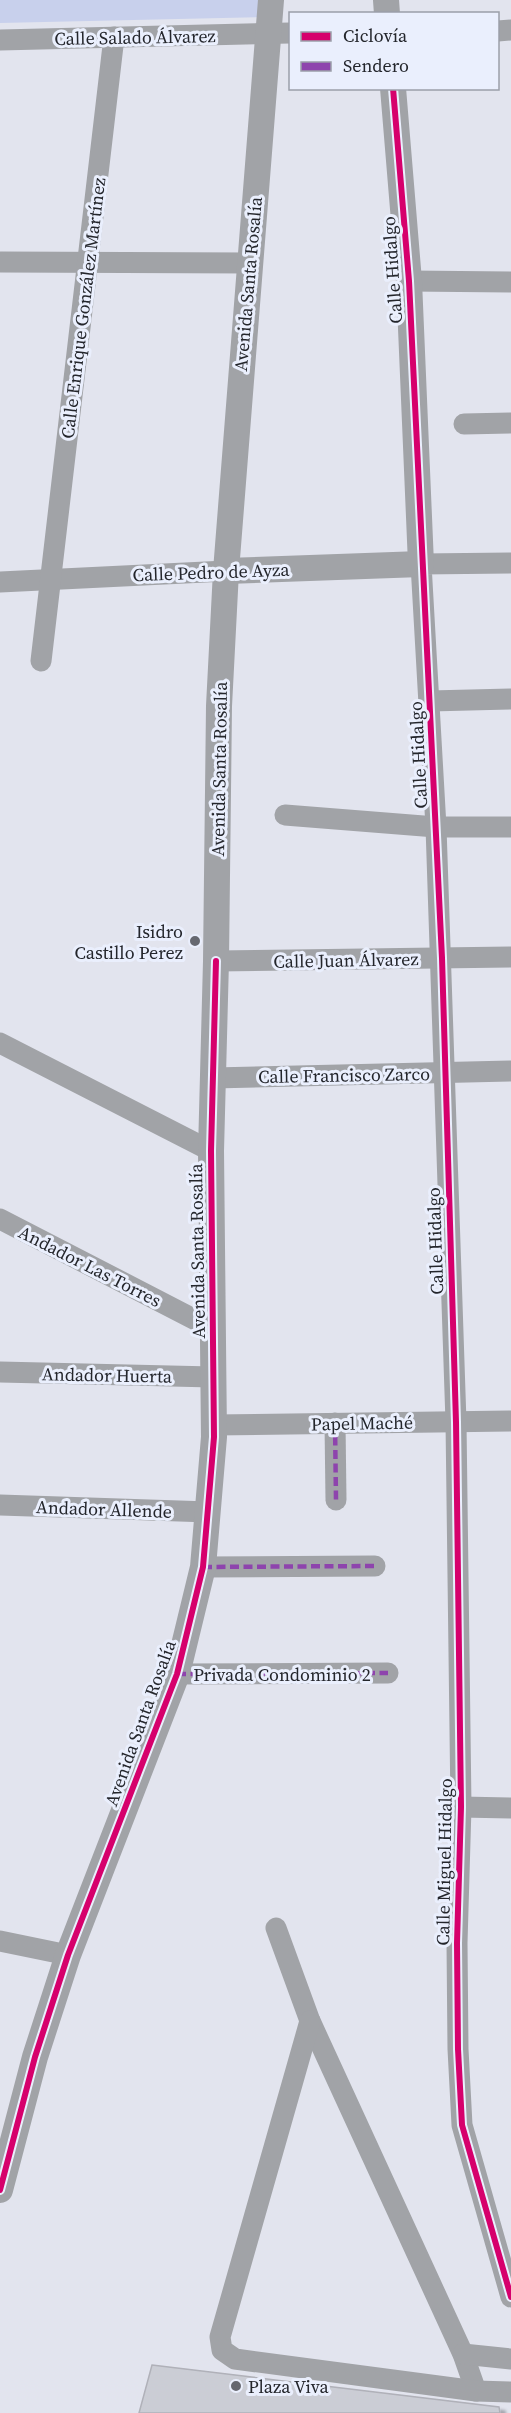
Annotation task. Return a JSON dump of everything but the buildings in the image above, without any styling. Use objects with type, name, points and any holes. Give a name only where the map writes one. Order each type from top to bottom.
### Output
[{"type":"street","name":"Avenida Santa Rosalía","points":[[0,2190],[35,2057],[68,1955],[177,1674],[202,1567],[209,1512],[214,1425],[211,1151],[219,706],[226,571],[249,263],[280,33],[271,0]]},
{"type":"street","name":"Calle Salado Álvarez","points":[[0,40],[280,33]]},
{"type":"street","name":"Calle Enrique González Martínez","points":[[41,661],[114,37]]},
{"type":"street","name":"Calle Hidalgo","points":[[393,90],[409,281],[421,564],[436,827],[456,1422]]},
{"type":"street","points":[[0,262],[249,263]]},
{"type":"street","points":[[409,281],[511,282]]},
{"type":"street","points":[[465,424],[511,423]]},
{"type":"street","points":[[421,564],[511,562]]},
{"type":"street","name":"Calle Pedro de Ayza","points":[[0,582],[421,564]]},
{"type":"street","points":[[430,701],[511,699]]},
{"type":"street","points":[[285,815],[436,827],[511,827]]},
{"type":"street","name":"Calle Juan Álvarez","points":[[216,961],[511,957]]},
{"type":"street","points":[[0,1043],[211,1151]]},
{"type":"street","name":"Calle Francisco Zarco","points":[[213,1078],[511,1071]]},
{"type":"street","name":"Andador Las Torres","points":[[0,1219],[213,1329]]},
{"type":"street","name":"Andador Huerta","points":[[0,1372],[213,1377]]},
{"type":"street","name":"Papel Maché","points":[[214,1425],[511,1421]]},
{"type":"street","name":"Calle Miguel Hidalgo","points":[[456,1422],[461,1807],[457,1943],[458,2049],[462,2125],[511,2297]]},
{"type":"street","points":[[335,1423],[336,1500]]},
{"type":"street","name":"Andador Allende","points":[[0,1505],[209,1512]]},
{"type":"street","points":[[202,1567],[375,1566]]},
{"type":"street","name":"Privada Condominio 2","points":[[177,1674],[388,1673]]},
{"type":"street","points":[[461,1807],[511,1808]]},
{"type":"street","points":[[276,1928],[310,2021],[463,2354],[476,2391]]},
{"type":"street","points":[[0,1941],[68,1955]]},
{"type":"street","points":[[310,2021],[220,2337],[222,2350],[235,2360],[476,2391],[511,2392]]},
{"type":"street","points":[[463,2354],[511,2359]]},
{"type":"shaded area","points":[[0,0],[265,0],[264,17],[0,23]]},
{"type":"marked path","points":[[335,1423],[336,1500]]},
{"type":"marked path","points":[[203,1567],[375,1566]]},
{"type":"marked path","points":[[177,1674],[388,1673]]},
{"type":"cycle path","points":[[393,90],[409,281],[442,958],[456,1422],[461,1807],[457,1943],[458,2049],[462,2125],[511,2297]]},
{"type":"cycle path","points":[[0,2190],[35,2057],[68,1955],[177,1674],[203,1567],[214,1437],[211,1151],[216,961]]},
{"type":"place","name":"Isidro Castillo Perez","points":[[195,941]]},
{"type":"place","name":"Plaza Viva","points":[[236,2386]]}]
